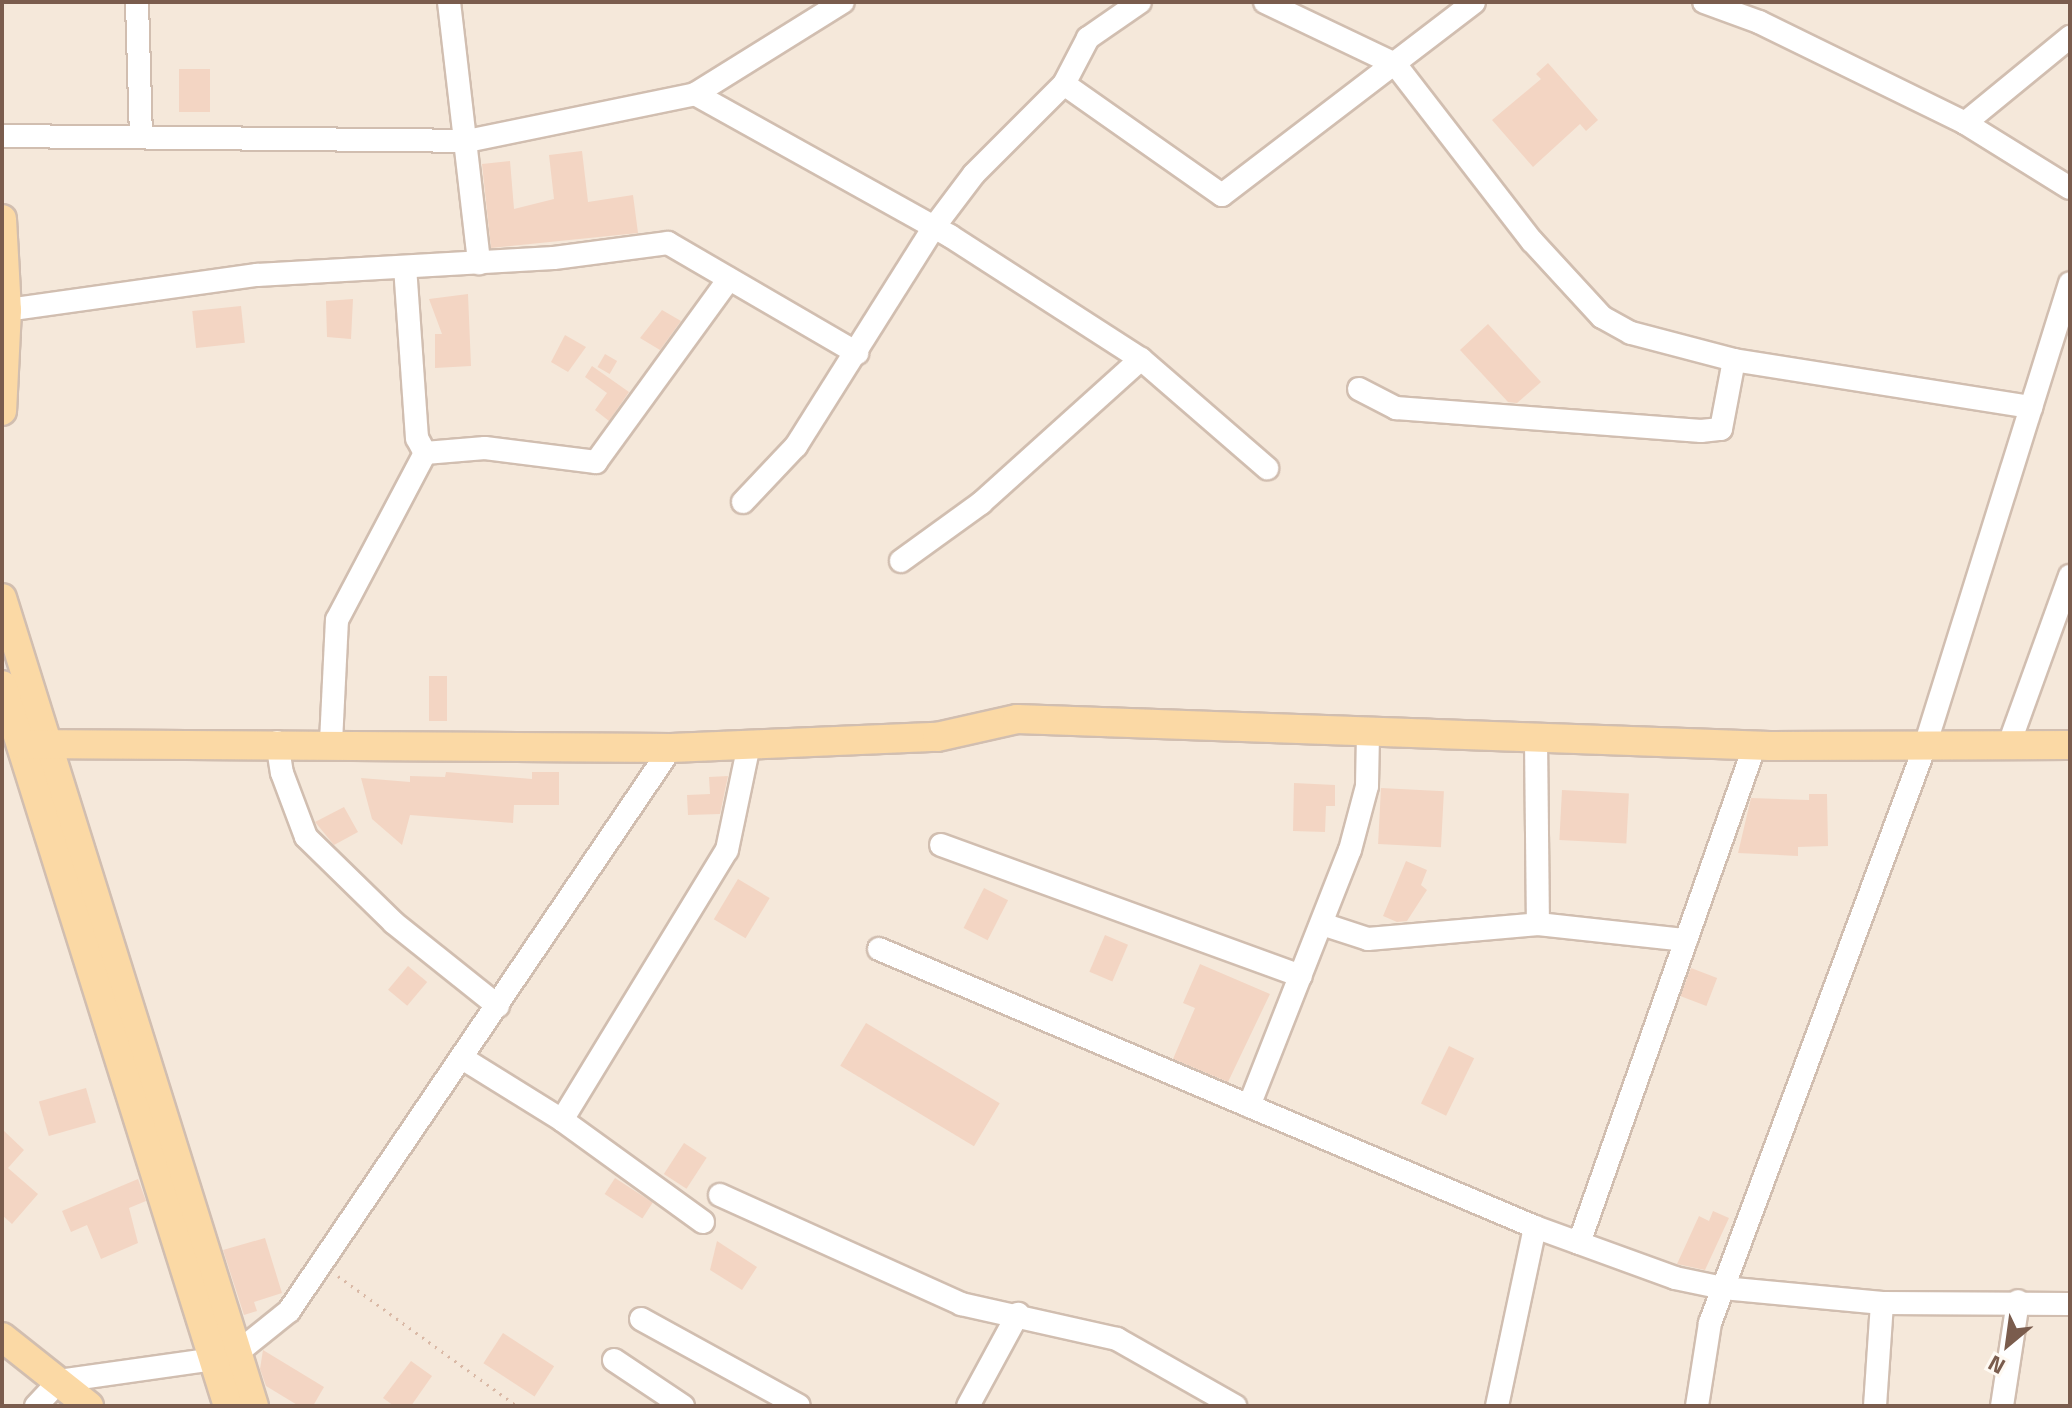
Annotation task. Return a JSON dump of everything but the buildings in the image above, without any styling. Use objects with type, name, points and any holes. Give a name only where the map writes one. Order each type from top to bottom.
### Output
[{"type":"main road","points":[[2,219],[7,310],[2,411]]},
{"type":"main road","points":[[2,598],[31,685],[33,743],[226,1356],[254,1406]]},
{"type":"main road","points":[[4,701],[33,743]]},
{"type":"main road","points":[[33,743],[331,742],[671,748],[937,737],[1017,719],[1755,745],[1924,749],[2070,745]]},
{"type":"main road","points":[[2,1337],[89,1406]]},
{"type":"main road","points":[[226,1356],[228,1406]]},
{"type":"street","points":[[137,2],[141,136]]},
{"type":"street","points":[[449,2],[479,263]]},
{"type":"street","points":[[743,502],[796,446],[934,227],[974,174],[1064,84],[1088,38],[1140,2]]},
{"type":"street","points":[[1265,2],[1395,64],[1532,241],[1602,317],[1631,333],[1734,360],[2031,407]]},
{"type":"street","points":[[1064,84],[1222,195],[1474,2]]},
{"type":"street","points":[[1704,2],[1759,22],[1965,123],[2070,188]]},
{"type":"street","points":[[2,136],[467,141],[695,94],[826,6]]},
{"type":"street","points":[[1965,123],[2070,37]]},
{"type":"street","points":[[695,94],[934,227],[1141,359],[1267,468]]},
{"type":"street","points":[[7,310],[169,284],[479,263],[668,243],[857,353]]},
{"type":"street","points":[[405,267],[417,438],[425,453]]},
{"type":"street","points":[[425,453],[485,448],[596,462],[729,279]]},
{"type":"street","points":[[1697,1406],[1710,1323],[1924,749],[2070,283]]},
{"type":"street","points":[[901,561],[981,503],[1141,359]]},
{"type":"street","points":[[1359,389],[1396,408],[1701,431],[1721,429],[1734,360]]},
{"type":"street","points":[[331,742],[337,620],[425,453]]},
{"type":"street","points":[[2008,747],[2070,576]]},
{"type":"street","points":[[4,701],[31,685]]},
{"type":"street","points":[[1249,1106],[1350,850],[1367,786],[1368,732]]},
{"type":"street","points":[[1536,738],[1538,924]]},
{"type":"street","points":[[277,742],[282,773],[306,837],[394,923],[498,1006]]},
{"type":"street","points":[[562,1120],[727,850],[749,745]]},
{"type":"street","points":[[1579,1243],[1755,745]]},
{"type":"street","points":[[36,1406],[59,1381],[226,1356],[289,1311],[671,748]]},
{"type":"street","points":[[941,845],[1301,976]]},
{"type":"street","points":[[1322,924],[1368,939],[1538,924],[1686,940]]},
{"type":"street","points":[[879,949],[1535,1227],[1675,1278],[1723,1288],[1882,1303],[2018,1301],[2070,1304]]},
{"type":"street","points":[[462,1058],[562,1120],[703,1222]]},
{"type":"street","points":[[720,1195],[961,1304],[1018,1314],[1117,1339],[1235,1406]]},
{"type":"street","points":[[1497,1406],[1535,1227]]},
{"type":"street","points":[[2002,1406],[2018,1301]]},
{"type":"street","points":[[1875,1406],[1882,1303]]},
{"type":"street","points":[[968,1406],[1018,1314]]},
{"type":"street","points":[[641,1319],[799,1406]]},
{"type":"street","points":[[614,1360],[683,1406]]},
{"type":"path","points":[[322,1264],[517,1406]]},
{"type":"shaded area","points":[[2,2],[2070,2],[2070,1406],[2,1406]]}]
